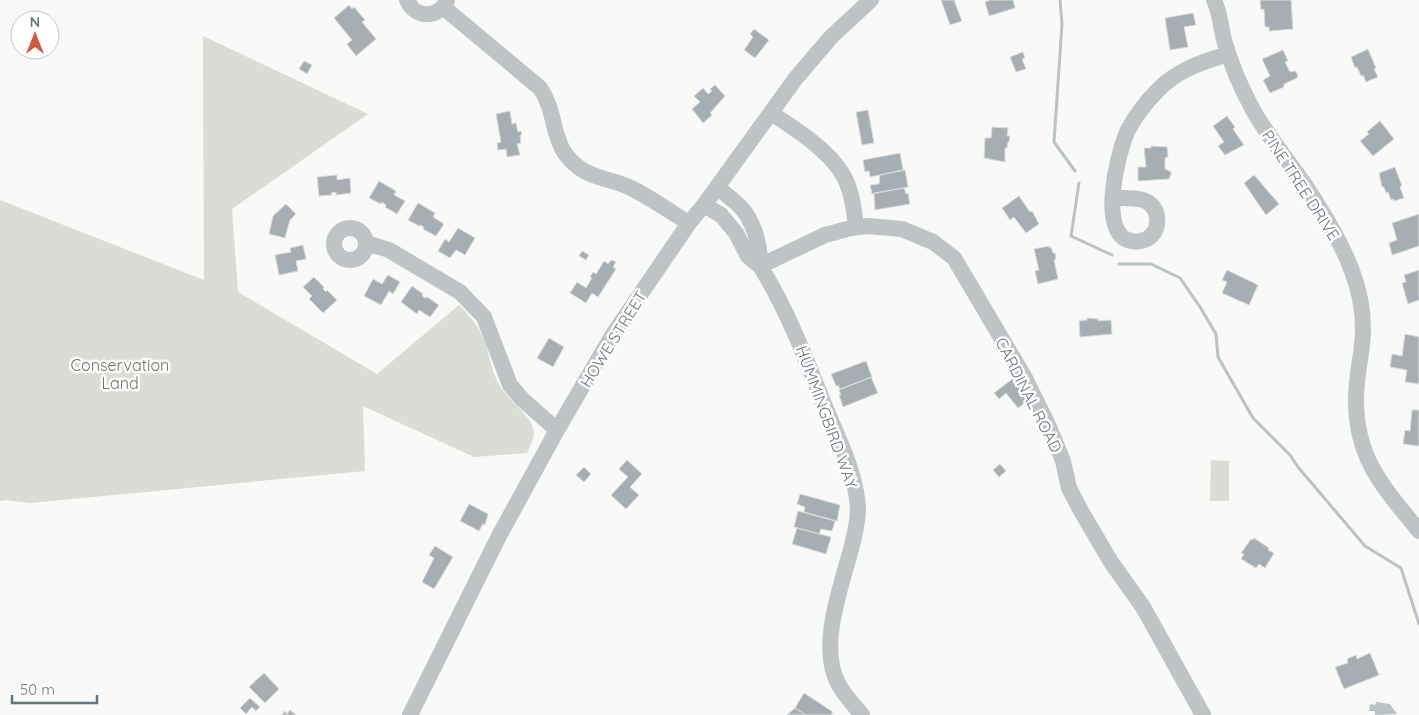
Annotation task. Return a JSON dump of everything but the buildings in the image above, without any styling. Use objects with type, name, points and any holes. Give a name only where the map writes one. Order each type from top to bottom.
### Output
[{"type":"street","points":[[408,0],[412,8],[424,14],[432,14],[445,4],[540,88],[550,105],[560,145],[574,164],[596,178],[630,188],[646,196],[689,224]]},
{"type":"street","name":"HOWE STREET","points":[[410,715],[498,536],[612,336],[689,224],[796,78],[831,37],[871,0]]},
{"type":"street","name":"PINE TREE DRIVE","points":[[1217,2],[1228,54],[1253,110],[1315,200],[1352,270],[1363,316],[1362,346],[1356,398],[1358,427],[1370,466],[1376,477],[1419,531]]},
{"type":"street","points":[[1113,198],[1117,162],[1122,145],[1132,123],[1147,102],[1159,88],[1188,68],[1228,54]]},
{"type":"street","points":[[771,113],[806,138],[834,163],[843,174],[850,191],[856,227]]},
{"type":"street","name":"HUMMINGBIRD WAY","points":[[717,188],[743,210],[747,217],[759,247],[760,266]]},
{"type":"street","name":"HUMMINGBIRD WAY","points":[[704,205],[721,215],[736,233],[748,256],[760,266],[795,334],[834,429],[854,484],[858,508],[856,525],[830,643],[831,663],[839,686],[862,715]]},
{"type":"street","name":"CARDINAL ROAD","points":[[760,266],[825,235],[868,226],[902,228],[933,242],[954,258],[1025,378],[1049,427],[1063,461],[1069,488],[1081,511],[1111,562],[1143,607],[1203,715]]},
{"type":"street","points":[[367,243],[390,250],[460,292],[484,317],[510,385],[522,399],[557,430]]},
{"type":"green space","name":"Conservation Land","points":[[203,36],[368,114],[232,209],[238,292],[377,374],[459,305],[480,331],[485,341],[494,374],[500,386],[531,423],[534,434],[527,453],[474,457],[363,406],[365,471],[30,503],[0,501],[0,200],[204,280]]},
{"type":"green space","points":[[1211,460],[1229,461],[1229,501],[1210,501]]},
{"type":"shaded area","points":[[1376,702],[1390,704],[1397,714],[1375,715],[1375,711],[1369,711],[1370,704],[1375,705]]},
{"type":"waterway","points":[[1060,0],[1062,24],[1054,142],[1075,171]]},
{"type":"waterway","points":[[1079,183],[1071,236],[1112,255]]},
{"type":"waterway","points":[[1119,264],[1151,264],[1180,278],[1216,334],[1218,357],[1253,418],[1290,455],[1365,546],[1401,568],[1419,624]]}]
